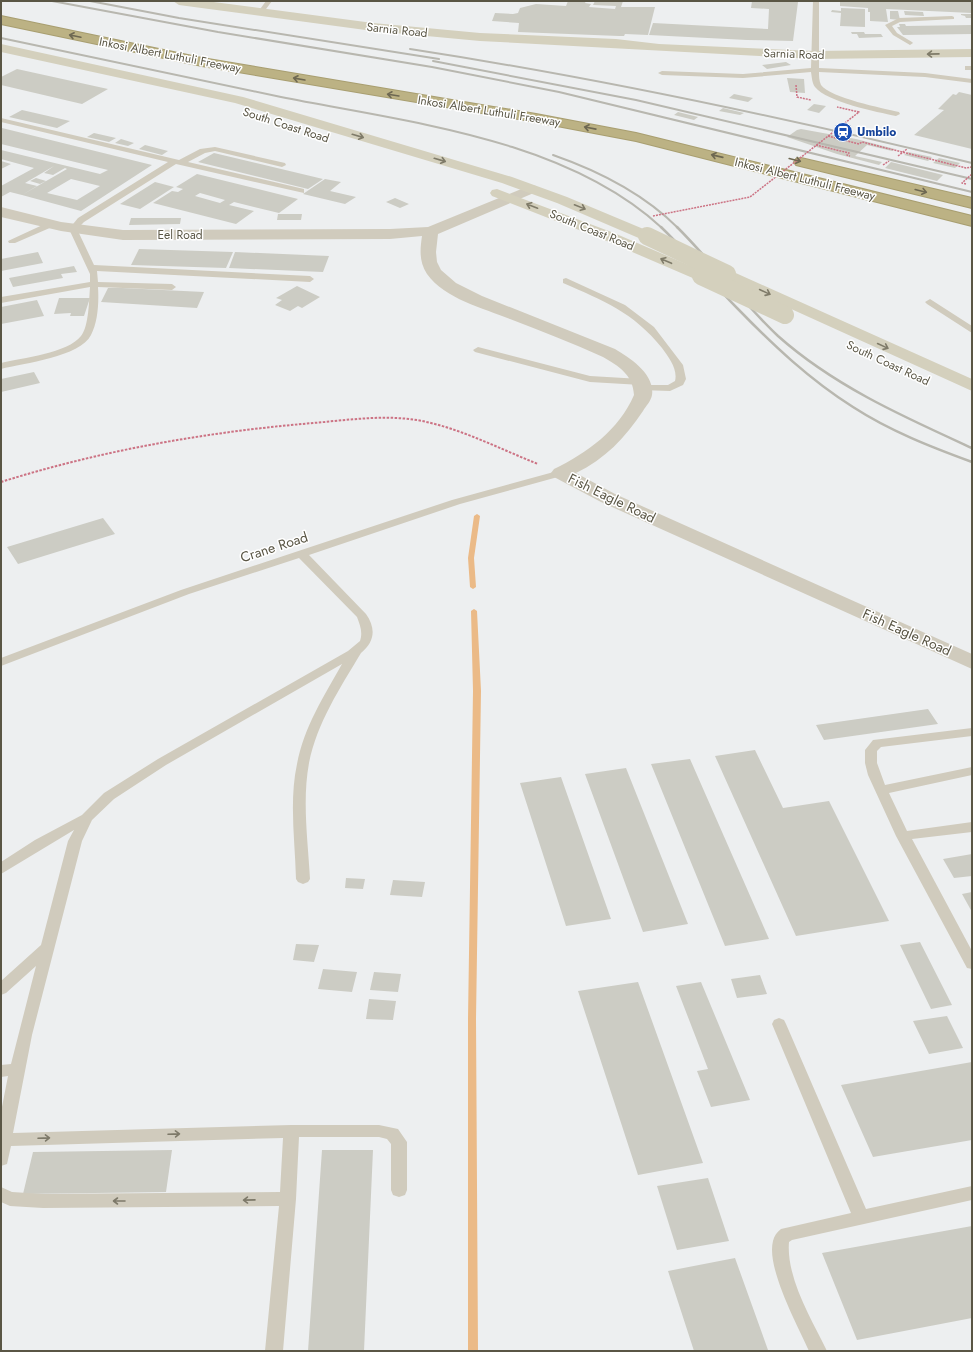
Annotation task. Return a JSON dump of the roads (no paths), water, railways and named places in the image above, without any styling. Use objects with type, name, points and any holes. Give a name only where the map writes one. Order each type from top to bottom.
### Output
[{"type":"highway","name":"Inkosi Albert Luthuli Freeway","points":[[1,7],[245,57],[502,99]]},
{"type":"highway","name":"Inkosi Albert Luthuli Freeway","points":[[1,20],[194,60],[536,118],[636,137],[972,221]]},
{"type":"highway","name":"Inkosi Albert Luthuli Freeway","points":[[786,158],[972,203]]},
{"type":"street","name":"Sarnia Road","points":[[179,1],[432,34],[616,43],[659,48],[972,53]]},
{"type":"street","name":"Sarnia Road","points":[[814,51],[946,41]]},
{"type":"street","name":"South Coast Road","points":[[1,48],[199,93],[238,100],[468,168],[531,189],[562,200],[647,236],[972,386]]},
{"type":"street","name":"South Coast Road","points":[[199,93],[230,107],[435,173]]},
{"type":"street","name":"South Coast Road","points":[[480,188],[511,198],[608,236],[701,276],[972,403]]},
{"type":"street","points":[[531,189],[431,231],[428,247],[428,260],[434,274],[446,284],[489,304],[616,357],[632,368],[642,385]]},
{"type":"street","name":"Eel Road","points":[[1,212],[49,225],[123,235],[362,235],[431,231]]},
{"type":"street","name":"Fish Eagle Road","points":[[561,473],[596,454],[617,435],[641,398],[642,385]]},
{"type":"street","name":"Fish Eagle Road","points":[[561,473],[608,498],[972,662]]},
{"type":"lane","points":[[261,12],[269,1]]},
{"type":"lane","points":[[816,1],[814,70],[817,85],[824,91],[853,102],[896,114]]},
{"type":"lane","points":[[910,43],[895,34],[888,25],[899,20],[952,18]]},
{"type":"lane","points":[[662,73],[743,76],[814,70],[925,75],[972,81]]},
{"type":"lane","points":[[2,121],[301,191]]},
{"type":"lane","points":[[1,366],[64,351],[82,341],[88,332],[94,304],[94,284],[92,268],[73,229],[81,220],[178,162],[203,151],[215,149],[282,165]]},
{"type":"lane","points":[[12,242],[49,225]]},
{"type":"lane","points":[[92,268],[310,279]]},
{"type":"lane","points":[[478,350],[590,379],[670,388],[678,385],[681,376],[674,358],[651,329],[642,321],[611,302],[566,281]]},
{"type":"lane","points":[[1,300],[94,284],[172,287]]},
{"type":"lane","points":[[930,302],[972,330]]},
{"type":"lane","name":"Crane Road","points":[[1,662],[55,640],[185,592],[462,500],[561,473]]},
{"type":"lane","points":[[302,554],[350,603],[368,627],[367,639],[355,652],[312,732],[303,761],[300,802],[303,879]]},
{"type":"lane","points":[[1,869],[40,843],[87,817],[109,796],[162,762],[355,652]]},
{"type":"lane","points":[[972,732],[876,744],[871,750],[871,763],[903,836],[972,964]]},
{"type":"lane","points":[[882,790],[972,771]]},
{"type":"lane","points":[[1,1159],[11,1098],[75,841],[87,817]]},
{"type":"lane","points":[[903,836],[972,827]]},
{"type":"lane","points":[[1,989],[49,946]]},
{"type":"lane","points":[[779,1024],[861,1216]]},
{"type":"lane","points":[[1,1071],[18,1069]]},
{"type":"lane","points":[[5,1140],[291,1131],[379,1131],[392,1134],[397,1138],[400,1146],[399,1190]]},
{"type":"lane","points":[[274,1351],[288,1200],[291,1131]]},
{"type":"lane","points":[[818,1351],[790,1286],[781,1256],[781,1242],[789,1232],[972,1193]]},
{"type":"lane","points":[[1,1194],[10,1199],[43,1201],[288,1200]]},
{"type":"waterway","points":[[473,587],[471,558],[477,516]]},
{"type":"waterway","points":[[473,1351],[472,1019],[477,691],[474,611]]},
{"type":"railway","points":[[52,1],[218,32],[432,67],[559,92],[972,192]]},
{"type":"railway","points":[[90,1],[179,18],[439,59]]},
{"type":"railway","points":[[1,38],[246,90],[380,115],[482,138],[532,154],[579,173],[623,198],[662,228]]},
{"type":"railway","points":[[410,49],[481,60],[692,100],[832,130],[972,163]]},
{"type":"railway","points":[[433,61],[636,100],[972,179]]},
{"type":"railway","points":[[553,155],[587,168],[620,184],[650,204],[677,228]]},
{"type":"railway","points":[[662,228],[728,299],[765,336],[807,374],[837,397],[881,424],[972,462]]},
{"type":"railway","points":[[677,228],[765,323],[800,354],[822,370],[870,399],[972,448]]},
{"type":"place","name":"Umbilo","points":[[843,132]]}]
